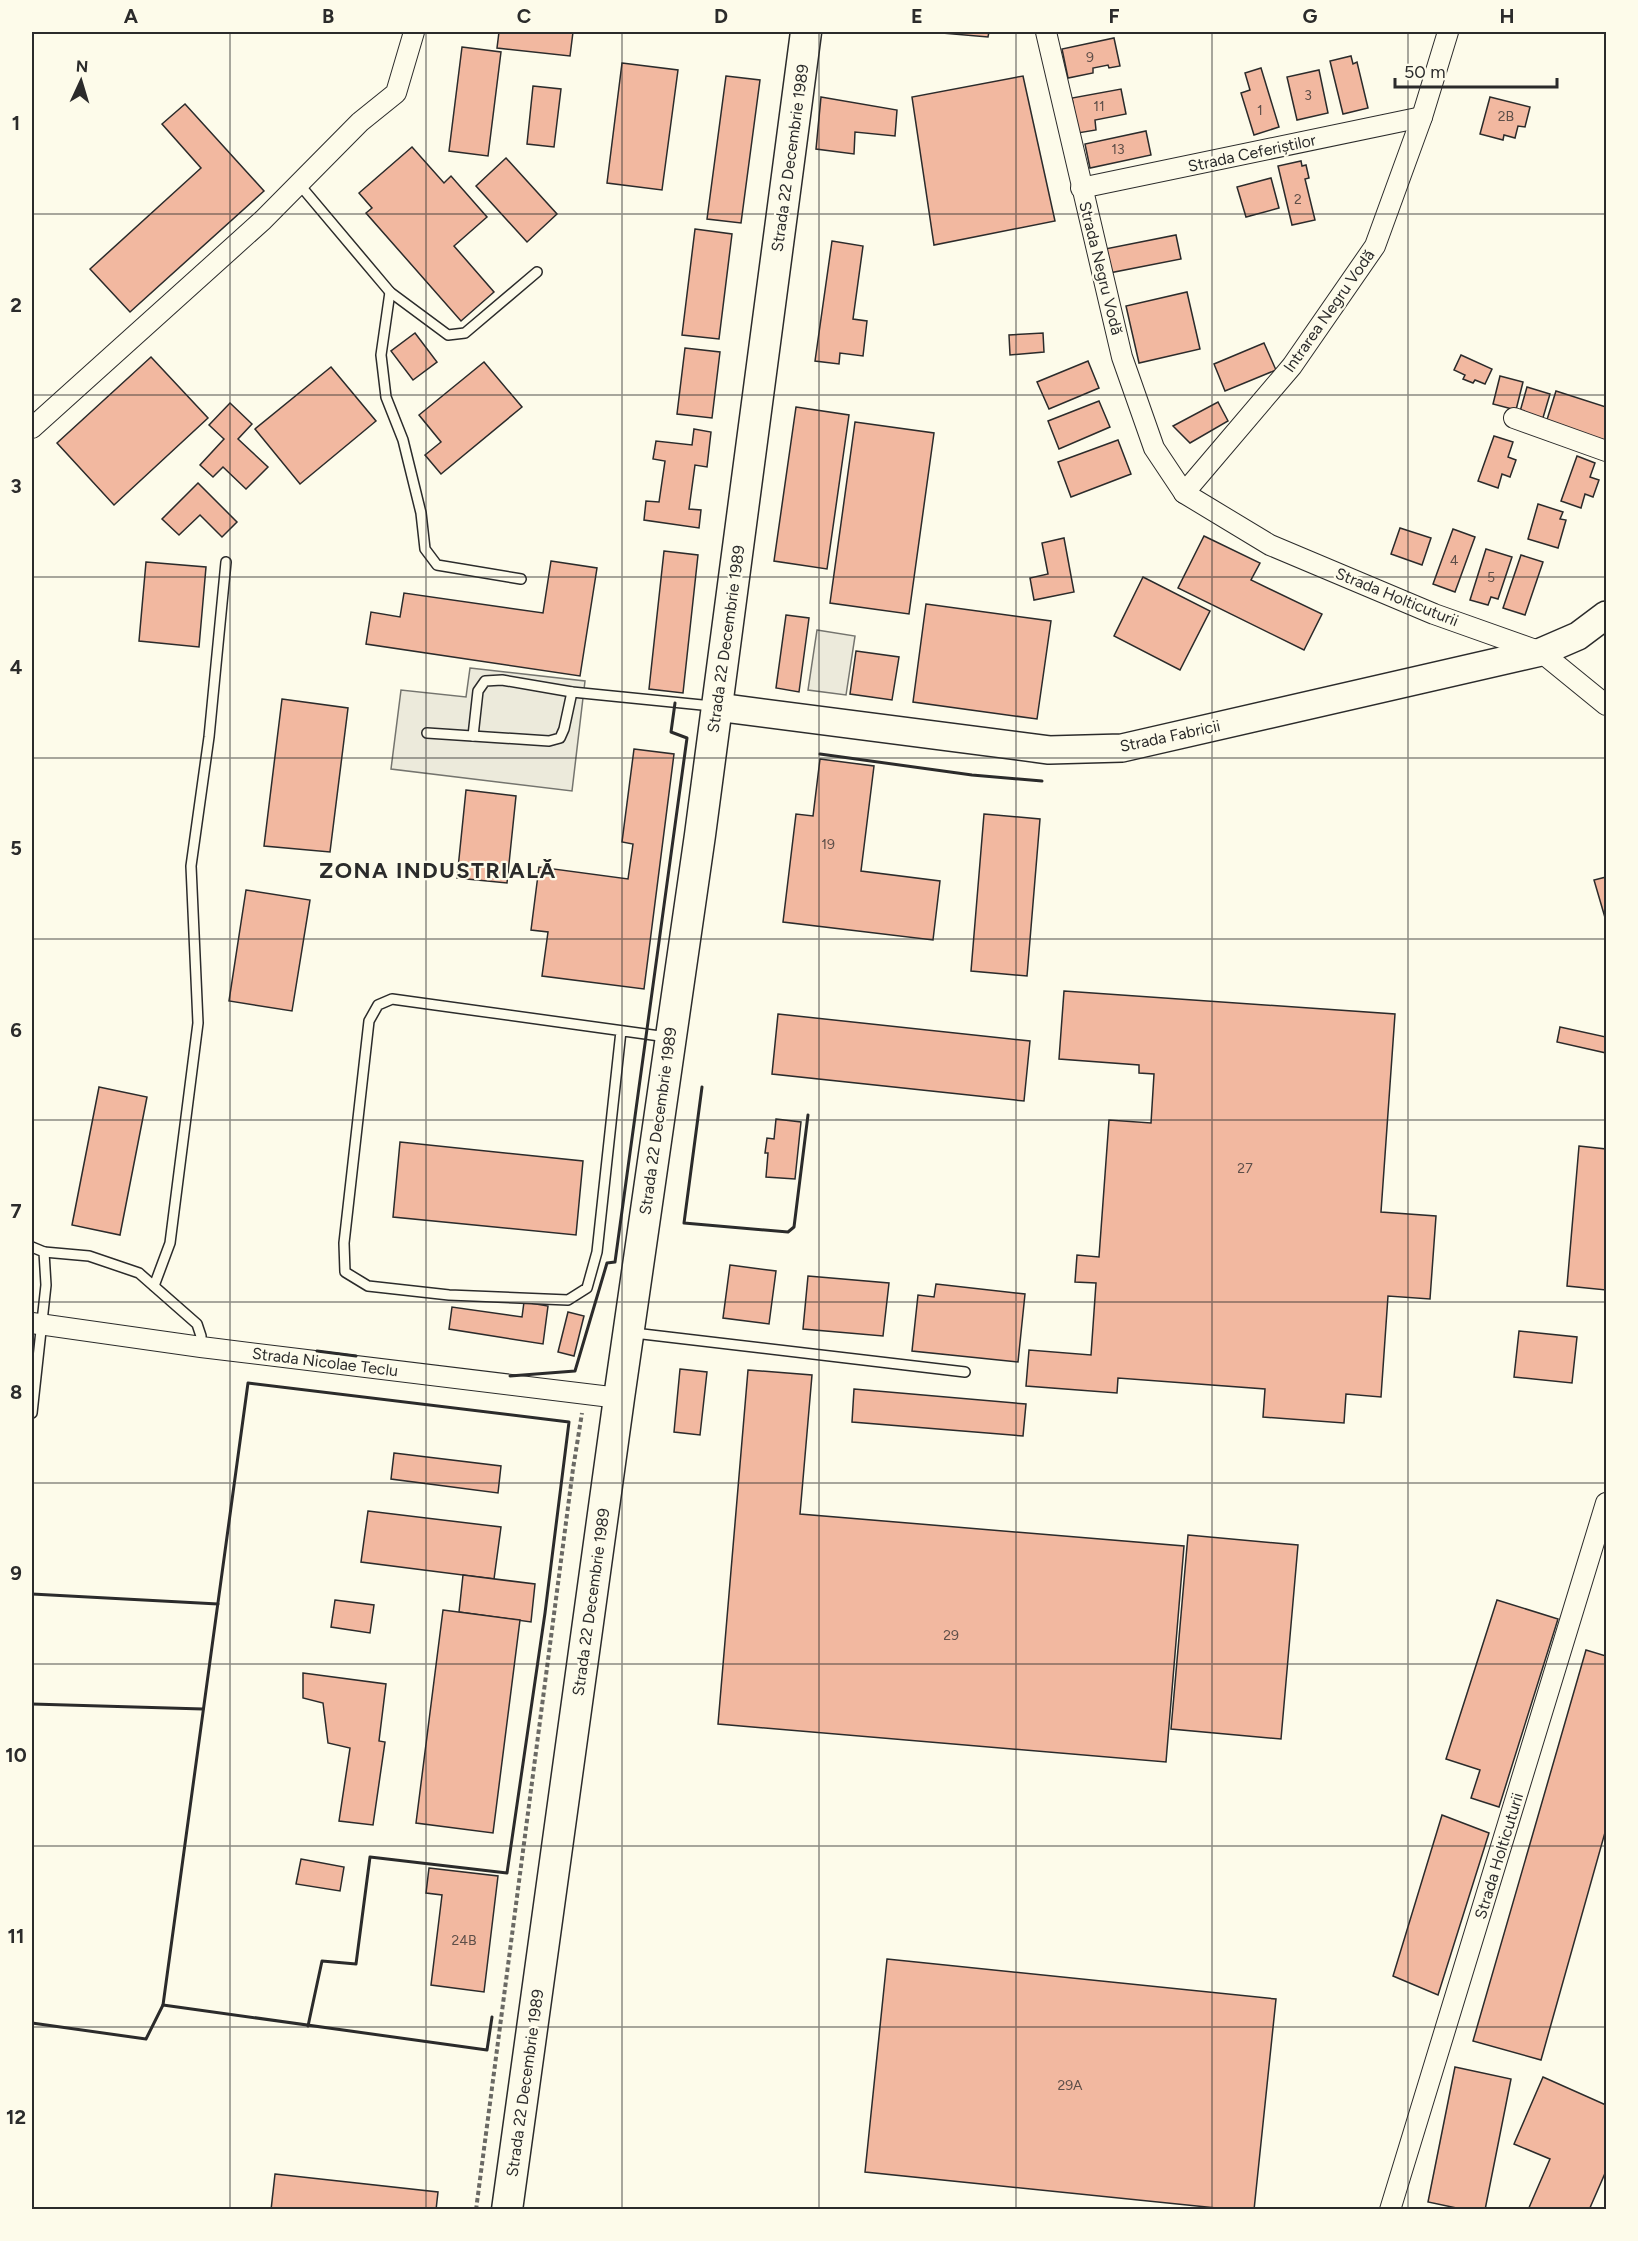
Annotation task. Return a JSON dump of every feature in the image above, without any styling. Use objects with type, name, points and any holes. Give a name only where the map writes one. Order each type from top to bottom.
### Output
[{"type":"main road","name":"Strada 22 Decembrie 1989","points":[[507,2210],[717,707],[806,32]]},
{"type":"street","points":[[32,428],[254,228],[360,122],[396,93],[414,32]]},
{"type":"street","name":"Strada Negru Vodă","points":[[1046,32],[1122,357],[1154,448],[1184,493]]},
{"type":"street","name":"Intrarea Negru Vodă","points":[[1184,493],[1292,366],[1375,246],[1422,117],[1448,32]]},
{"type":"street","name":"Strada Ceferiștilor","points":[[1081,188],[1422,117]]},
{"type":"street","points":[[1514,418],[1606,451]]},
{"type":"street","name":"Strada Holticuturii","points":[[1184,493],[1270,545],[1434,614],[1541,652],[1606,705]]},
{"type":"street","name":"Strada Fabricii","points":[[717,707],[1048,750],[1122,748],[1541,652],[1578,636],[1606,615]]},
{"type":"street","name":"Strada Nicolae Teclu","points":[[37,1324],[201,1347],[619,1398]]},
{"type":"street","name":"Strada Holticuturii","points":[[1390,2210],[1606,1503]]},
{"type":"lane","points":[[299,184],[390,292],[448,334],[465,333],[537,272]]},
{"type":"lane","points":[[390,292],[381,355],[386,397],[403,440],[422,513],[425,549],[437,565],[521,579]]},
{"type":"lane","points":[[154,1286],[170,1243],[198,1023],[191,866],[209,737],[226,562]]},
{"type":"lane","points":[[473,736],[478,691],[485,681],[502,680],[572,692],[717,707]]},
{"type":"lane","points":[[427,733],[549,741],[560,738],[572,692]]},
{"type":"lane","points":[[621,1031],[597,1252],[587,1288],[568,1300],[449,1295],[368,1286],[345,1272],[344,1243],[369,1021],[378,1005],[392,999],[621,1031],[670,1038]]},
{"type":"lane","points":[[32,1247],[44,1252],[89,1256],[139,1273],[197,1324],[201,1336],[201,1347]]},
{"type":"lane","points":[[32,1413],[37,1324],[46,1285],[44,1252]]},
{"type":"lane","points":[[628,1333],[965,1372]]},
{"type":"path","points":[[476,2210],[573,1469],[586,1394]]},
{"type":"shaded area","points":[[817,630],[855,636],[846,695],[808,690]]},
{"type":"shaded area","points":[[470,668],[585,681],[572,791],[391,769],[401,690],[466,697]]},
{"type":"building","points":[[499,32],[573,32],[570,56],[497,48]]},
{"type":"building","points":[[930,32],[989,32],[988,37]]},
{"type":"building","points":[[1114,38],[1120,66],[1109,68],[1108,65],[1093,68],[1093,73],[1068,78],[1062,49]]},
{"type":"building","points":[[462,47],[501,52],[488,156],[449,151]]},
{"type":"building","points":[[1351,56],[1353,64],[1357,62],[1368,108],[1343,114],[1330,61]]},
{"type":"building","points":[[622,63],[678,70],[662,190],[607,183]]},
{"type":"building","points":[[1261,68],[1279,127],[1254,135],[1241,93],[1250,90],[1245,73]]},
{"type":"building","points":[[1319,70],[1328,113],[1297,120],[1287,77]]},
{"type":"building","points":[[726,76],[760,80],[741,223],[707,219]]},
{"type":"building","points":[[1023,76],[1055,221],[934,245],[912,97]]},
{"type":"building","points":[[533,86],[561,89],[554,147],[527,144]]},
{"type":"building","points":[[1121,89],[1126,114],[1095,120],[1096,130],[1078,133],[1072,98]]},
{"type":"building","points":[[821,97],[897,110],[895,136],[855,132],[854,154],[816,149]]},
{"type":"building","points":[[1490,97],[1530,107],[1525,127],[1518,126],[1515,138],[1504,135],[1503,140],[1480,134]]},
{"type":"building","points":[[185,104],[264,191],[130,312],[90,269],[201,168],[162,124]]},
{"type":"building","points":[[1146,131],[1151,155],[1090,168],[1085,144]]},
{"type":"building","points":[[412,147],[444,183],[451,176],[487,217],[454,246],[494,292],[461,321],[366,213],[372,208],[359,193]]},
{"type":"building","points":[[506,158],[557,214],[527,242],[476,186]]},
{"type":"building","points":[[1301,161],[1302,166],[1306,165],[1309,178],[1305,179],[1315,220],[1292,225],[1278,166]]},
{"type":"building","points":[[1271,178],[1279,208],[1246,217],[1237,187]]},
{"type":"building","points":[[695,229],[732,234],[719,339],[682,335]]},
{"type":"building","points":[[1176,235],[1181,259],[1104,274],[1100,250]]},
{"type":"building","points":[[832,241],[863,246],[853,319],[867,321],[863,356],[840,353],[839,364],[815,361]]},
{"type":"building","points":[[1187,292],[1200,349],[1139,363],[1126,306]]},
{"type":"building","points":[[415,333],[437,362],[413,380],[391,351]]},
{"type":"building","points":[[1043,333],[1044,352],[1010,355],[1009,335]]},
{"type":"building","points":[[1264,343],[1276,370],[1225,391],[1214,364]]},
{"type":"building","points":[[685,348],[720,352],[712,418],[677,414]]},
{"type":"building","points":[[1461,355],[1492,369],[1485,384],[1463,379],[1465,375],[1454,370]]},
{"type":"building","points":[[151,357],[208,418],[114,505],[57,443]]},
{"type":"building","points":[[1088,361],[1099,388],[1049,409],[1037,382]]},
{"type":"building","points":[[484,362],[522,407],[441,474],[425,455],[441,442],[419,415]]},
{"type":"building","points":[[331,367],[376,421],[300,484],[255,429]]},
{"type":"building","points":[[1500,376],[1523,382],[1516,410],[1493,404]]},
{"type":"building","points":[[1527,387],[1550,394],[1542,421],[1519,415]]},
{"type":"building","points":[[1556,391],[1606,407],[1606,445],[1545,426]]},
{"type":"building","points":[[1099,401],[1110,427],[1059,449],[1048,421]]},
{"type":"building","points":[[1218,402],[1228,421],[1190,443],[1173,426]]},
{"type":"building","points":[[230,403],[252,424],[238,439],[268,467],[246,489],[223,467],[213,477],[200,465],[224,439],[209,425]]},
{"type":"building","points":[[796,407],[849,415],[827,569],[774,561]]},
{"type":"building","points":[[855,422],[934,433],[909,614],[830,603]]},
{"type":"building","points":[[694,429],[711,432],[707,467],[695,465],[689,509],[701,510],[699,528],[644,520],[646,501],[659,502],[665,461],[653,459],[656,441],[692,445]]},
{"type":"building","points":[[1494,436],[1513,442],[1508,457],[1516,460],[1510,477],[1502,474],[1498,488],[1478,481]]},
{"type":"building","points":[[1118,440],[1131,474],[1071,497],[1058,462]]},
{"type":"building","points":[[1577,456],[1595,463],[1590,477],[1599,480],[1593,497],[1585,494],[1581,508],[1561,501]]},
{"type":"building","points":[[198,483],[237,522],[222,537],[200,515],[179,535],[162,519]]},
{"type":"building","points":[[1538,504],[1563,512],[1560,519],[1566,520],[1558,548],[1528,539]]},
{"type":"building","points":[[1400,528],[1431,538],[1422,565],[1391,554]]},
{"type":"building","points":[[1453,529],[1475,537],[1455,592],[1433,584]]},
{"type":"building","points":[[1204,536],[1260,563],[1251,580],[1322,614],[1304,650],[1178,588]]},
{"type":"building","points":[[1064,538],[1074,592],[1034,600],[1030,578],[1048,574],[1042,543]]},
{"type":"building","points":[[1486,549],[1512,557],[1498,599],[1491,597],[1488,605],[1470,600]]},
{"type":"building","points":[[664,551],[698,555],[683,693],[649,689]]},
{"type":"building","points":[[1521,555],[1543,562],[1525,615],[1503,608]]},
{"type":"building","points":[[551,561],[597,568],[580,676],[366,644],[371,612],[400,617],[404,593],[543,613]]},
{"type":"building","points":[[146,562],[206,567],[199,647],[139,641]]},
{"type":"building","points":[[1143,577],[1210,611],[1180,670],[1114,636]]},
{"type":"building","points":[[926,604],[1051,621],[1037,719],[913,702]]},
{"type":"building","points":[[786,615],[809,618],[799,692],[776,688]]},
{"type":"building","points":[[856,651],[899,657],[892,700],[850,694]]},
{"type":"building","points":[[282,699],[348,708],[330,852],[264,846]]},
{"type":"building","points":[[634,749],[674,754],[644,989],[542,976],[548,932],[531,930],[539,867],[628,879],[633,844],[622,842]]},
{"type":"building","points":[[820,759],[874,766],[861,871],[940,881],[933,940],[783,922],[796,814],[813,816]]},
{"type":"building","points":[[466,790],[516,796],[507,883],[457,878]]},
{"type":"building","points":[[984,814],[1040,819],[1027,976],[971,971]]},
{"type":"building","points":[[1606,877],[1606,921],[1594,880]]},
{"type":"building","points":[[246,890],[310,900],[292,1011],[229,1001]]},
{"type":"building","points":[[1064,991],[1395,1014],[1381,1212],[1436,1216],[1430,1299],[1388,1296],[1381,1397],[1346,1394],[1344,1423],[1263,1417],[1265,1389],[1118,1378],[1117,1393],[1026,1386],[1029,1350],[1091,1355],[1096,1283],[1075,1282],[1077,1255],[1099,1257],[1109,1120],[1151,1123],[1154,1074],[1139,1073],[1139,1065],[1059,1059]]},
{"type":"building","points":[[778,1014],[1030,1041],[1024,1101],[772,1074]]},
{"type":"building","points":[[1560,1027],[1606,1037],[1606,1053],[1557,1042]]},
{"type":"building","points":[[99,1087],[147,1097],[120,1235],[72,1225]]},
{"type":"building","points":[[776,1119],[801,1122],[795,1179],[766,1177],[767,1138],[774,1139]]},
{"type":"building","points":[[400,1142],[583,1161],[576,1235],[393,1217]]},
{"type":"building","points":[[1579,1146],[1606,1149],[1606,1290],[1567,1286]]},
{"type":"building","points":[[730,1265],[776,1271],[769,1324],[723,1318]]},
{"type":"building","points":[[808,1276],[889,1283],[883,1336],[803,1329]]},
{"type":"building","points":[[936,1284],[1025,1294],[1018,1362],[912,1351],[918,1295],[934,1297]]},
{"type":"building","points":[[524,1302],[548,1306],[543,1344],[449,1329],[452,1307],[522,1317]]},
{"type":"building","points":[[568,1312],[584,1316],[574,1356],[558,1352]]},
{"type":"building","points":[[1519,1331],[1577,1337],[1572,1383],[1514,1377]]},
{"type":"building","points":[[680,1369],[707,1372],[700,1435],[674,1432]]},
{"type":"building","points":[[748,1370],[812,1375],[800,1514],[1184,1546],[1166,1762],[718,1724]]},
{"type":"building","points":[[854,1389],[1026,1404],[1023,1436],[852,1422]]},
{"type":"building","points":[[394,1453],[501,1466],[498,1493],[391,1479]]},
{"type":"building","points":[[368,1511],[501,1527],[494,1579],[361,1562]]},
{"type":"building","points":[[1188,1535],[1298,1545],[1281,1739],[1171,1729]]},
{"type":"building","points":[[463,1575],[535,1584],[531,1622],[459,1612]]},
{"type":"building","points":[[335,1600],[374,1605],[370,1633],[331,1627]]},
{"type":"building","points":[[1497,1600],[1558,1619],[1499,1807],[1471,1798],[1480,1770],[1446,1759]]},
{"type":"building","points":[[443,1610],[520,1620],[493,1833],[416,1823]]},
{"type":"building","points":[[1586,1650],[1606,1656],[1606,1829],[1541,2060],[1473,2041]]},
{"type":"building","points":[[303,1673],[386,1684],[379,1741],[385,1742],[373,1825],[339,1821],[350,1748],[328,1743],[323,1703],[303,1698]]},
{"type":"building","points":[[1442,1815],[1489,1833],[1438,1995],[1393,1976]]},
{"type":"building","points":[[301,1859],[344,1867],[340,1891],[296,1884]]},
{"type":"building","points":[[429,1868],[498,1876],[484,1992],[431,1985],[442,1895],[426,1893]]},
{"type":"building","points":[[887,1959],[1276,1999],[1254,2210],[865,2172]]},
{"type":"building","points":[[1455,2067],[1511,2079],[1485,2210],[1466,2210],[1428,2202]]},
{"type":"building","points":[[1543,2077],[1606,2105],[1606,2171],[1589,2210],[1528,2210],[1550,2159],[1514,2144]]},
{"type":"building","points":[[275,2174],[438,2192],[436,2210],[271,2210]]},
{"type":"wall","points":[[510,1376],[575,1371],[607,1263],[615,1262],[687,738],[671,732],[675,703]]},
{"type":"wall","points":[[820,754],[972,775],[1042,781]]},
{"type":"wall","points":[[702,1087],[684,1223],[788,1232],[794,1227],[808,1115]]},
{"type":"wall","points":[[317,1351],[356,1356]]},
{"type":"wall","points":[[163,2005],[248,1383],[569,1422],[545,1613],[507,1873],[370,1857],[356,1964],[322,1961],[308,2026]]},
{"type":"wall","points":[[32,1594],[218,1604]]},
{"type":"wall","points":[[32,1704],[203,1709]]},
{"type":"wall","points":[[32,2023],[146,2039],[163,2005],[487,2050],[492,2017]]},
{"type":"district","name":"ZONA INDUSTRIALĂ","points":[[438,870]]}]
